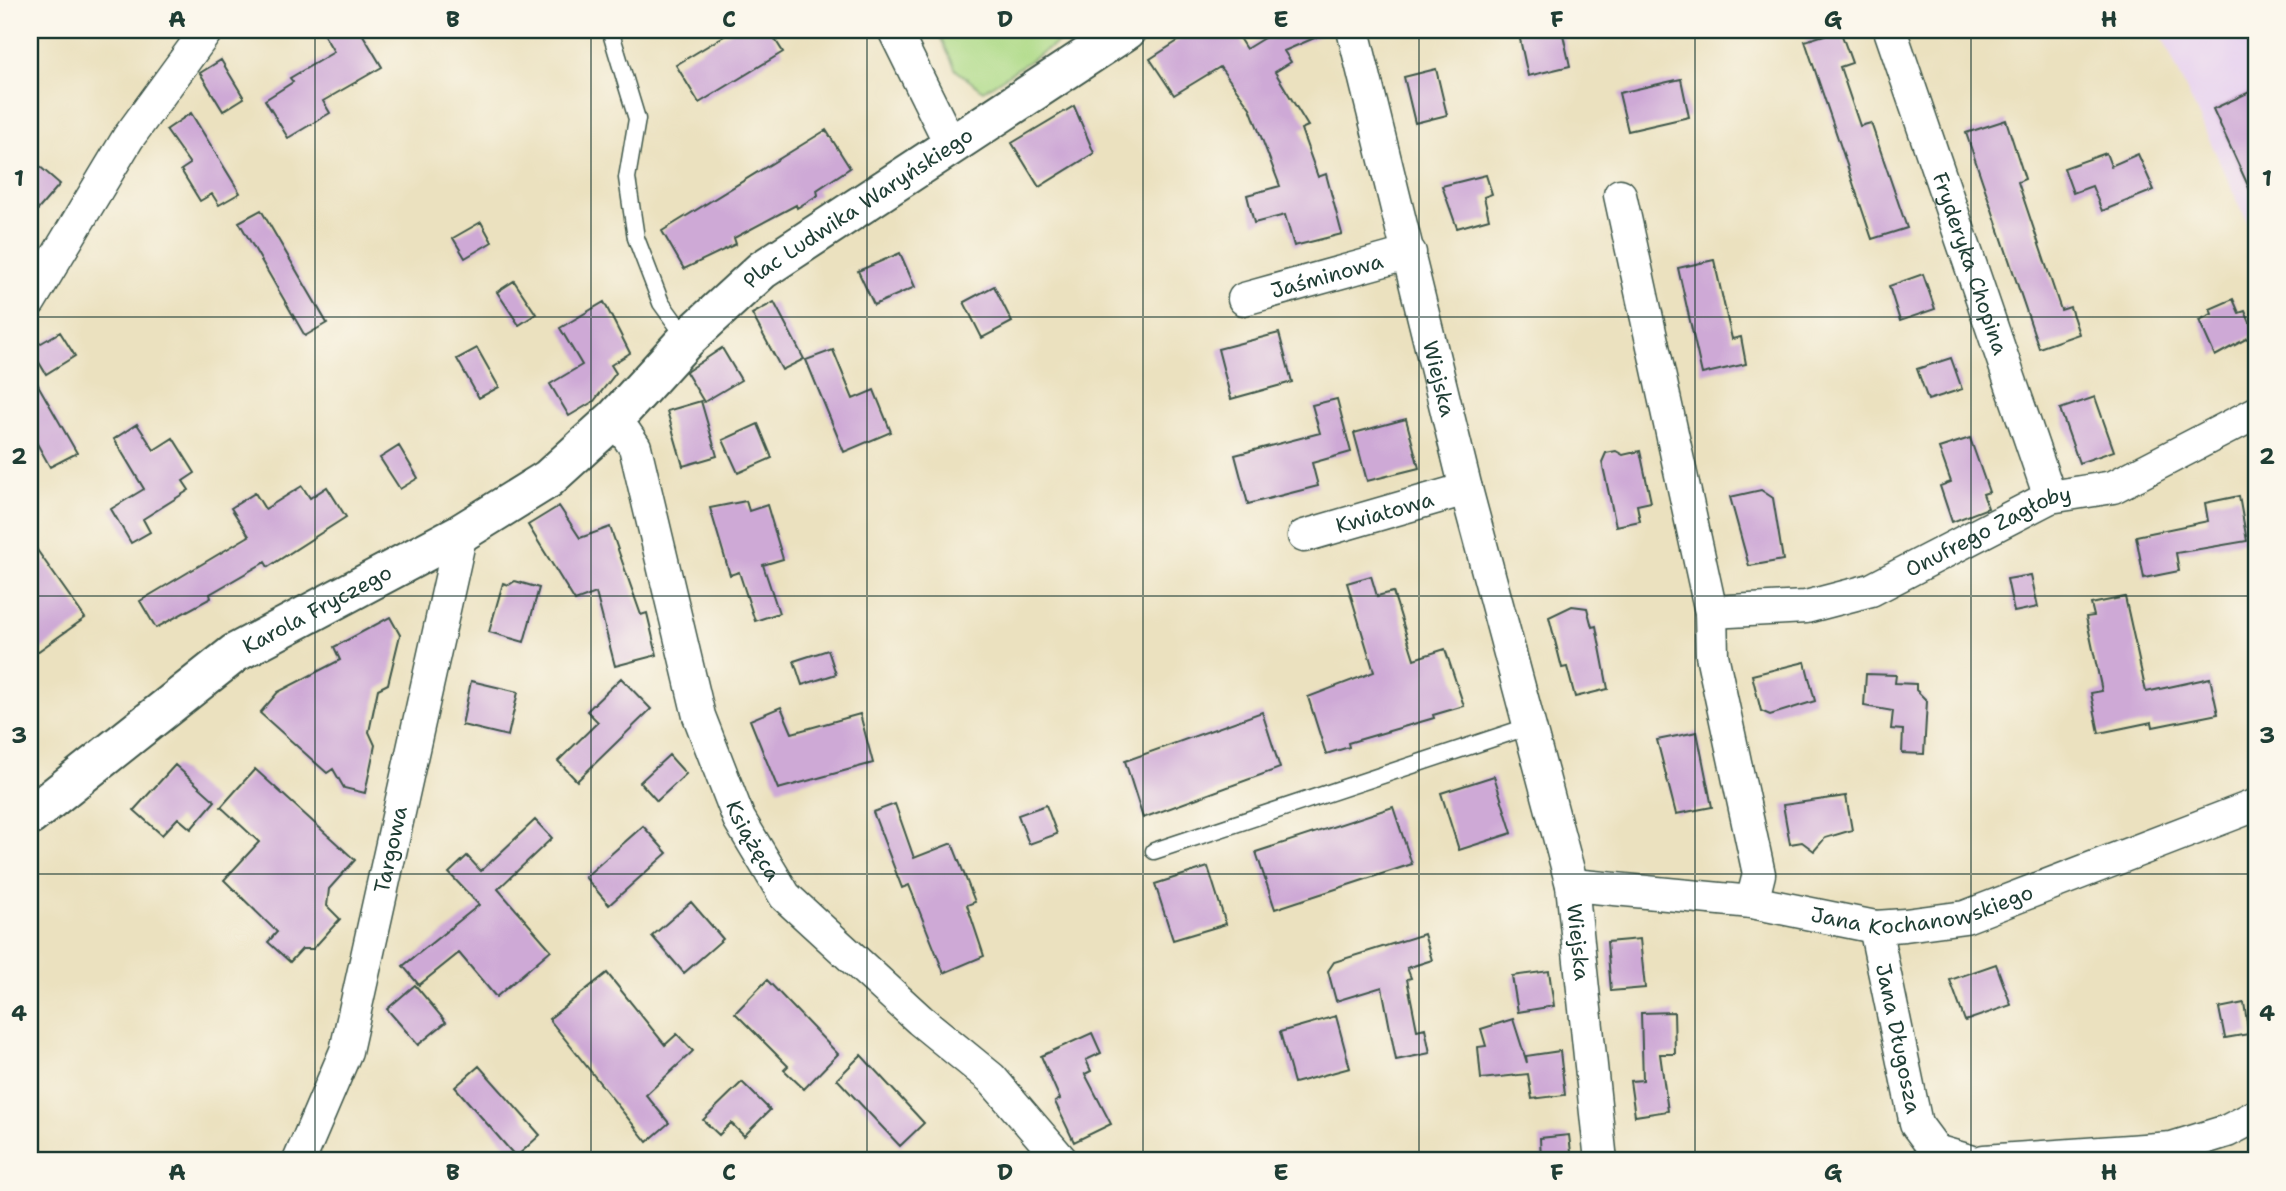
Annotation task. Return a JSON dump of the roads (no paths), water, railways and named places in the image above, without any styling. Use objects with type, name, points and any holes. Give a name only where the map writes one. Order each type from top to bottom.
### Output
[{"type":"street","points":[[30,301],[128,138],[207,30]]},
{"type":"street","points":[[894,30],[951,145]]},
{"type":"street","name":"Plac Ludwika Waryńskiego","points":[[615,418],[687,339],[762,270],[1127,30]]},
{"type":"street","name":"Wiejska","points":[[1353,30],[1466,489],[1572,885],[1601,1161]]},
{"type":"street","name":"Fryderyka Chopina","points":[[1890,30],[2050,496]]},
{"type":"street","points":[[1620,195],[1711,612],[1712,655],[1759,874],[1752,902]]},
{"type":"street","name":"Jaśminowa","points":[[1244,299],[1410,253]]},
{"type":"street","name":"Onufrego Zagłoby","points":[[1711,612],[1806,607],[1871,590],[2050,496],[2113,487],[2256,413]]},
{"type":"street","name":"Karola Fryczego","points":[[30,816],[235,653],[461,533],[548,479],[615,418]]},
{"type":"street","name":"Książęca","points":[[615,418],[635,447],[699,716],[739,819],[765,863],[785,896],[920,1020],[991,1078],[1062,1161]]},
{"type":"street","name":"Kwiatowa","points":[[1304,536],[1466,489]]},
{"type":"street","name":"Targowa","points":[[299,1161],[346,1051],[461,533]]},
{"type":"street","name":"Jana Kochanowskiego","points":[[1572,885],[1752,902],[1875,928],[1965,917],[2256,805]]},
{"type":"street","name":"Jana Długosza","points":[[1875,928],[1916,1124],[1931,1152],[1970,1161]]},
{"type":"street","points":[[1983,1161],[2174,1155],[2256,1116]]},
{"type":"lane","points":[[610,30],[637,119],[627,178],[636,238],[661,303],[687,339]]},
{"type":"lane","points":[[1154,851],[1530,726]]}]
